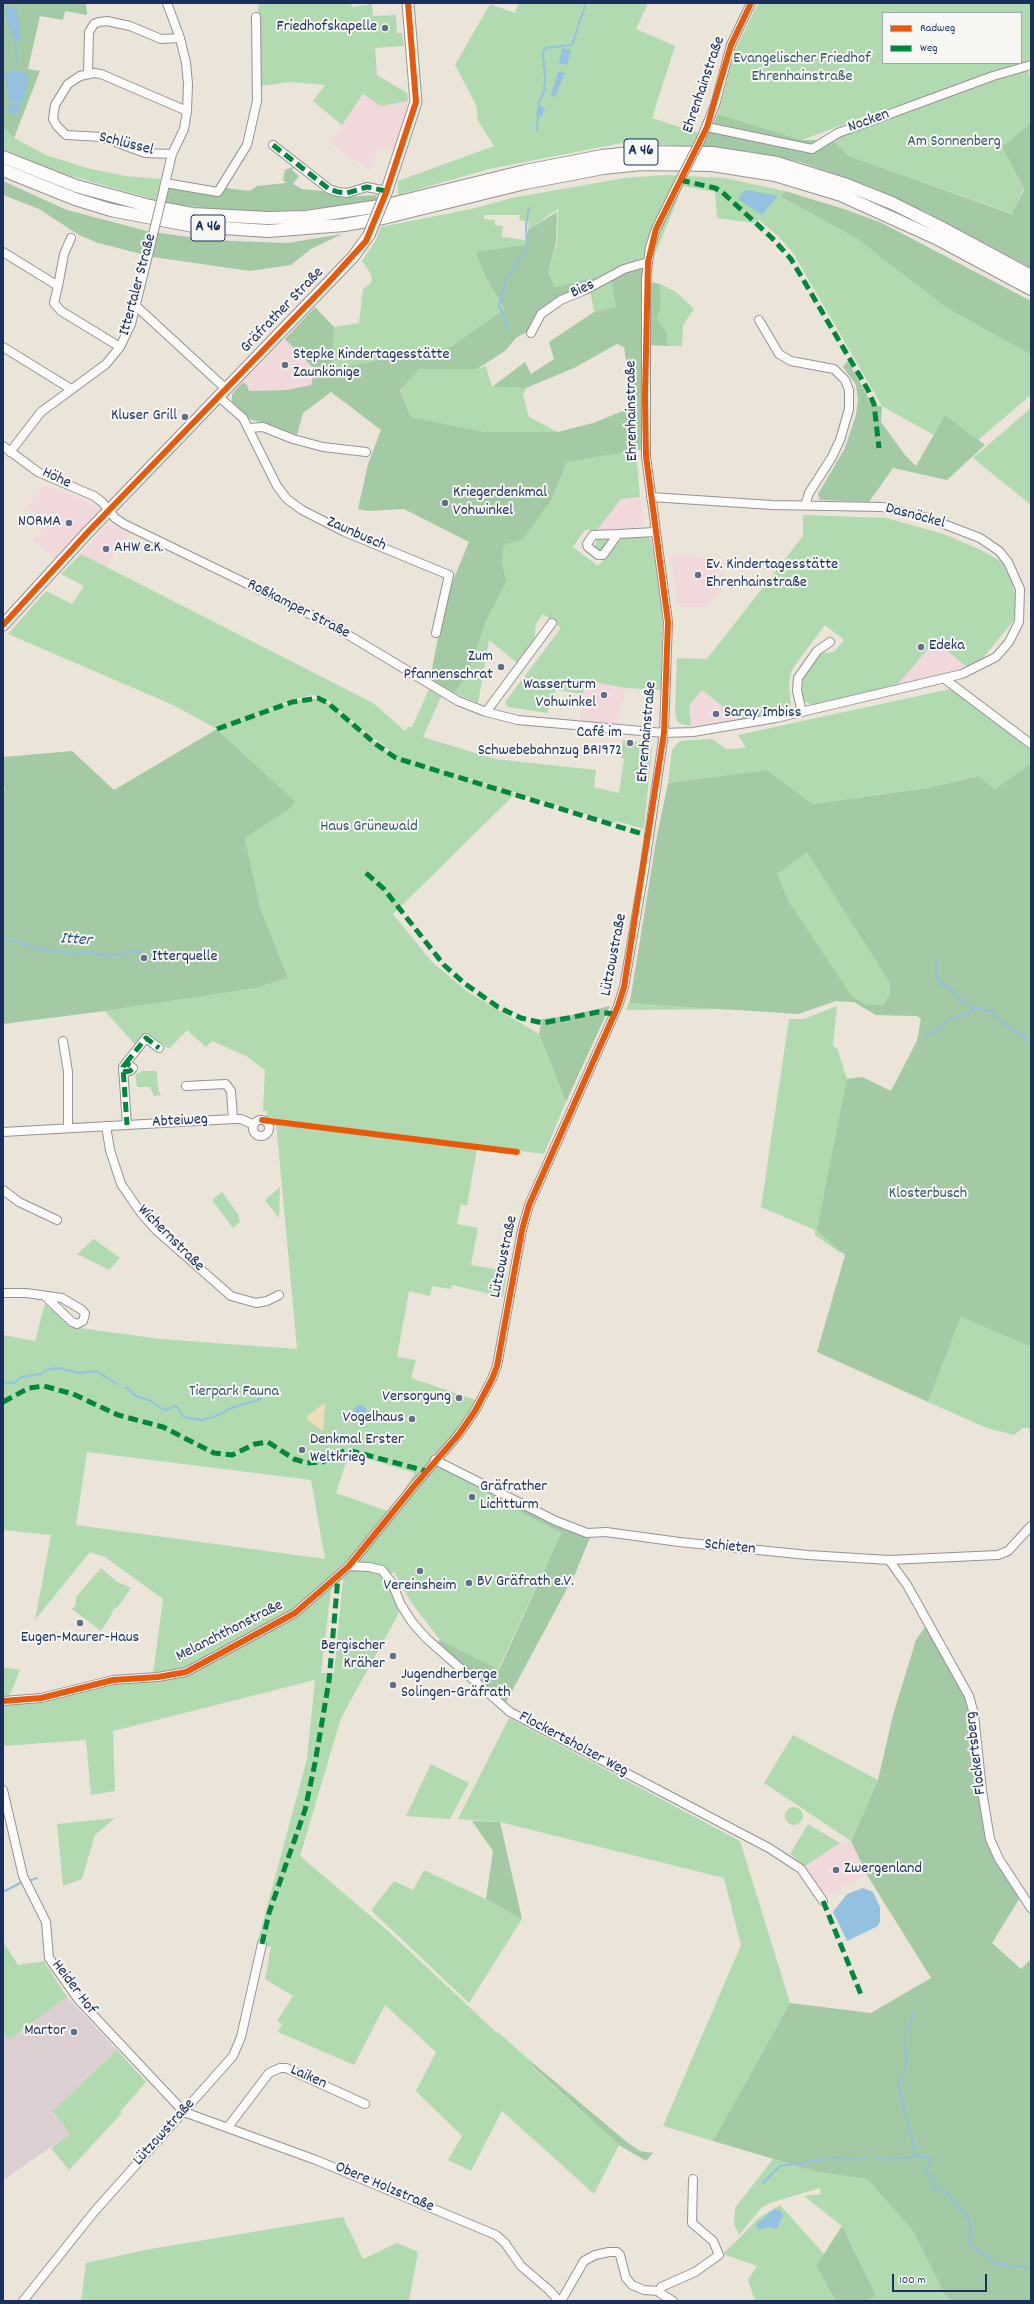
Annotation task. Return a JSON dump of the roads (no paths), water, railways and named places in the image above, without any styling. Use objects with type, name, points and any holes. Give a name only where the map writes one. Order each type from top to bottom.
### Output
[{"type":"highway","name":"A 46","points":[[3,157],[76,186],[150,206],[192,214],[268,218],[306,217],[387,205],[526,171],[602,156],[641,152],[712,153],[777,163],[847,185],[892,203],[1031,276]]},
{"type":"highway","name":"A 46","points":[[3,170],[75,199],[140,216],[193,226],[268,231],[322,227],[383,218],[531,182],[603,168],[641,164],[712,165],[775,175],[841,195],[922,231],[1031,289]]},
{"type":"main road","name":"Gräfrather Straße","points":[[3,625],[353,257],[368,235],[386,192],[416,102],[408,3]]},
{"type":"street","name":"Schlüssel","points":[[165,186],[172,154],[184,129],[187,111],[186,64],[180,38],[167,3]]},
{"type":"street","name":"Ehrenhainstraße","points":[[649,837],[664,733],[668,622],[646,456],[645,398],[648,262],[656,229],[707,127],[731,45],[751,3]]},
{"type":"street","points":[[165,186],[218,192],[247,146],[257,101],[256,17]]},
{"type":"street","points":[[180,38],[161,39],[130,26],[107,21],[99,22],[94,24],[89,32],[88,74],[101,74],[187,111]]},
{"type":"street","name":"Nocken","points":[[707,127],[812,149],[838,132],[993,76],[1031,65]]},
{"type":"street","name":"Schlüssel","points":[[88,74],[68,84],[58,98],[53,112],[54,119],[61,131],[73,137],[95,136],[109,138],[145,153],[172,154]]},
{"type":"street","points":[[273,145],[330,189],[347,193],[367,187],[386,192]]},
{"type":"street","name":"Ittertaler Straße","points":[[10,452],[41,412],[106,364],[120,347],[126,336],[136,306],[165,186]]},
{"type":"street","points":[[70,238],[64,254],[54,303],[61,311],[120,347]]},
{"type":"street","points":[[3,252],[58,286]]},
{"type":"street","name":"Bies","points":[[531,333],[541,314],[561,300],[585,290],[624,269],[648,262]]},
{"type":"street","name":"Zaunbusch","points":[[136,306],[222,393],[235,409],[249,428],[277,486],[287,499],[302,510],[345,532],[449,575],[436,633]]},
{"type":"street","points":[[759,320],[779,354],[791,361],[834,369],[845,380],[849,390],[849,409],[840,440],[832,457],[809,493],[805,505]]},
{"type":"street","points":[[3,346],[71,389]]},
{"type":"street","points":[[249,428],[263,427],[294,439],[322,447],[366,452]]},
{"type":"street","name":"Höhe","points":[[3,446],[38,472],[94,496],[110,511]]},
{"type":"street","name":"Dasnöckel","points":[[651,497],[805,505],[882,507],[928,518],[980,538],[999,551],[1008,562],[1017,579],[1021,600],[1020,614],[1015,632],[1004,649],[990,662],[977,669],[946,680],[735,726],[693,732],[664,733]]},
{"type":"street","name":"Roßkamper Straße","points":[[110,511],[115,518],[124,524],[330,624],[452,698],[486,712],[518,720],[664,733]]},
{"type":"street","points":[[618,534],[655,532]]},
{"type":"street","points":[[486,712],[552,623]]},
{"type":"street","points":[[802,712],[797,691],[798,678],[817,651],[830,642]]},
{"type":"street","points":[[946,680],[1031,744]]},
{"type":"street","name":"Lützowstraße","points":[[338,1577],[349,1566],[435,1460],[459,1434],[475,1411],[492,1380],[522,1230],[529,1206],[618,1006],[624,987],[649,837]]},
{"type":"street","points":[[127,1125],[123,1067],[146,1038],[159,1048]]},
{"type":"street","points":[[63,1041],[68,1072],[68,1128]]},
{"type":"street","points":[[186,1086],[226,1084],[231,1091],[233,1119]]},
{"type":"street","name":"Abteiweg","points":[[3,1132],[233,1119],[241,1119],[254,1125]]},
{"type":"street","name":"Wichernstraße","points":[[106,1126],[110,1150],[120,1184],[141,1213],[156,1230],[231,1296],[256,1303],[267,1301],[279,1295]]},
{"type":"street","points":[[3,1190],[19,1202],[57,1220]]},
{"type":"street","points":[[3,1293],[26,1293],[62,1298],[84,1312],[84,1321],[77,1324],[72,1322],[45,1296]]},
{"type":"street","name":"Schieten","points":[[435,1460],[556,1521],[588,1533],[606,1532],[679,1542],[808,1555],[889,1560],[998,1555],[1008,1551],[1031,1526]]},
{"type":"street","name":"Flockertsberg","points":[[889,1560],[907,1585],[969,1696],[974,1714],[982,1791],[990,1839],[999,1859],[1031,1908]]},
{"type":"street","name":"Flockertsholzer Weg","points":[[349,1566],[369,1567],[382,1570],[389,1579],[401,1605],[412,1622],[426,1638],[510,1712],[769,1848],[801,1869],[823,1900]]},
{"type":"street","name":"Melanchthonstraße","points":[[3,1701],[41,1698],[113,1680],[158,1677],[186,1672],[295,1613],[338,1577]]},
{"type":"street","name":"Heider Hof","points":[[3,1790],[23,1876],[46,1922],[49,1958],[78,1999],[184,2112]]},
{"type":"street","name":"Lützowstraße","points":[[23,2301],[94,2212],[233,2056],[241,2037],[262,1944]]},
{"type":"street","name":"Laiken","points":[[228,2127],[269,2073],[280,2068],[286,2068],[365,2104]]},
{"type":"street","name":"Obere Holzstraße","points":[[184,2112],[316,2160],[496,2235],[505,2243],[521,2266],[560,2301]]},
{"type":"street","points":[[659,2292],[663,2286],[695,2272],[719,2255],[713,2242],[692,2223],[693,2180]]},
{"type":"street","points":[[560,2301],[584,2261],[595,2254],[609,2252],[617,2252],[620,2255],[626,2278],[632,2285],[644,2290],[659,2292],[673,2301]]},
{"type":"water","points":[[16,6],[21,39],[17,41],[9,29],[5,11],[7,8]]},
{"type":"water","points":[[562,48],[571,50],[567,65],[559,63]]},
{"type":"water","points":[[17,70],[28,74],[25,95],[22,103],[9,102],[5,72]]},
{"type":"water","points":[[558,72],[565,73],[555,97],[551,95]]},
{"type":"water","points":[[12,103],[16,103],[20,109],[16,115],[12,115],[8,111],[8,107]]},
{"type":"water","points":[[538,103],[545,109],[541,117],[536,115]]},
{"type":"water","points":[[748,190],[777,196],[762,215],[738,199],[744,191]]},
{"type":"water","points":[[357,1405],[363,1405],[367,1409],[367,1415],[363,1419],[357,1419],[353,1415],[353,1409]]},
{"type":"water","points":[[863,1888],[873,1892],[880,1907],[880,1921],[878,1926],[847,1941],[833,1912],[847,1894]]},
{"type":"water","points":[[774,2209],[779,2210],[783,2214],[777,2229],[770,2227],[758,2230],[756,2225]]},
{"type":"waterway","points":[[538,103],[544,92],[545,78],[543,53],[545,48],[572,45],[586,3]]},
{"type":"waterway","points":[[15,39],[17,64]]},
{"type":"waterway","points":[[537,130],[538,116]]},
{"type":"waterway","points":[[506,330],[506,322],[499,306],[506,280],[527,248],[526,225],[529,208]]},
{"type":"waterway","name":"Itter","points":[[3,938],[46,951],[57,950],[74,954],[87,952],[110,956],[139,951],[144,958]]},
{"type":"waterway","points":[[936,959],[936,976],[941,984],[953,990],[966,1004],[974,1008],[993,1011],[997,1018],[1031,1042]]},
{"type":"waterway","points":[[924,1037],[942,1027],[944,1023],[951,1019],[961,1015],[968,1015],[974,1008]]},
{"type":"waterway","points":[[3,1382],[14,1383],[21,1377],[41,1374],[46,1370],[58,1368],[79,1373],[96,1371],[117,1384]]},
{"type":"waterway","points":[[126,1387],[136,1396],[151,1401],[162,1409],[166,1410],[174,1406],[177,1407],[184,1417],[201,1420],[214,1417],[231,1408],[261,1399]]},
{"type":"waterway","points":[[29,1881],[37,1878]]},
{"type":"waterway","points":[[3,1892],[22,1882]]},
{"type":"waterway","points":[[913,2013],[904,2040],[907,2063],[898,2086],[916,2155],[929,2158],[931,2161],[925,2171],[930,2174],[935,2189],[947,2193],[968,2219],[971,2225],[969,2244],[997,2264],[1031,2268]]},
{"type":"waterway","points":[[874,2159],[908,2158],[916,2155]]},
{"type":"waterway","points":[[763,2183],[780,2166],[834,2158],[866,2159]]},
{"type":"place","name":"Friedhofskapelle","points":[[385,28]]},
{"type":"place","name":"Stepke Kindertagesstätte Zaunkönige","points":[[285,365]]},
{"type":"place","name":"Kluser Grill","points":[[185,417]]},
{"type":"place","name":"Kriegerdenkmal Vohwinkel","points":[[445,503]]},
{"type":"place","name":"NORMA","points":[[69,523]]},
{"type":"place","name":"AHW e.K.","points":[[106,549]]},
{"type":"place","name":"Ev. Kindertagesstätte Ehrenhainstraße","points":[[698,575]]},
{"type":"place","name":"Edeka","points":[[921,647]]},
{"type":"place","name":"Zum Pfannenschrat","points":[[501,667]]},
{"type":"place","name":"Wasserturm Vohwinkel","points":[[604,695]]},
{"type":"place","name":"Saray Imbiss","points":[[716,714]]},
{"type":"place","name":"Café im Schwebebahnzug BR1972","points":[[630,743]]},
{"type":"place","name":"Itterquelle","points":[[144,958]]},
{"type":"place","name":"Versorgung","points":[[459,1398]]},
{"type":"place","name":"Vogelhaus","points":[[412,1419]]},
{"type":"place","name":"Denkmal Erster Weltkrieg","points":[[302,1450]]},
{"type":"place","name":"Gräfrather Lichtturm","points":[[472,1497]]},
{"type":"place","name":"Vereinsheim","points":[[420,1571]]},
{"type":"place","name":"BV Gräfrath e.V.","points":[[469,1583]]},
{"type":"place","name":"Eugen-Maurer-Haus","points":[[80,1623]]},
{"type":"place","name":"Bergischer Kräher","points":[[393,1656]]},
{"type":"place","name":"Jugendherberge Solingen-Gräfrath","points":[[393,1685]]},
{"type":"place","name":"Zwergenland","points":[[836,1870]]},
{"type":"place","name":"Martor","points":[[74,2032]]},
{"type":"park label","name":"Evangelischer Friedhof Ehrenhainstraße","points":[[802,69]]},
{"type":"park label","name":"Am Sonnenberg","points":[[954,143]]},
{"type":"park label","name":"Haus Grünewald","points":[[369,828]]},
{"type":"park label","name":"Klosterbusch","points":[[928,1195]]},
{"type":"park label","name":"Tierpark Fauna","points":[[234,1393]]}]
